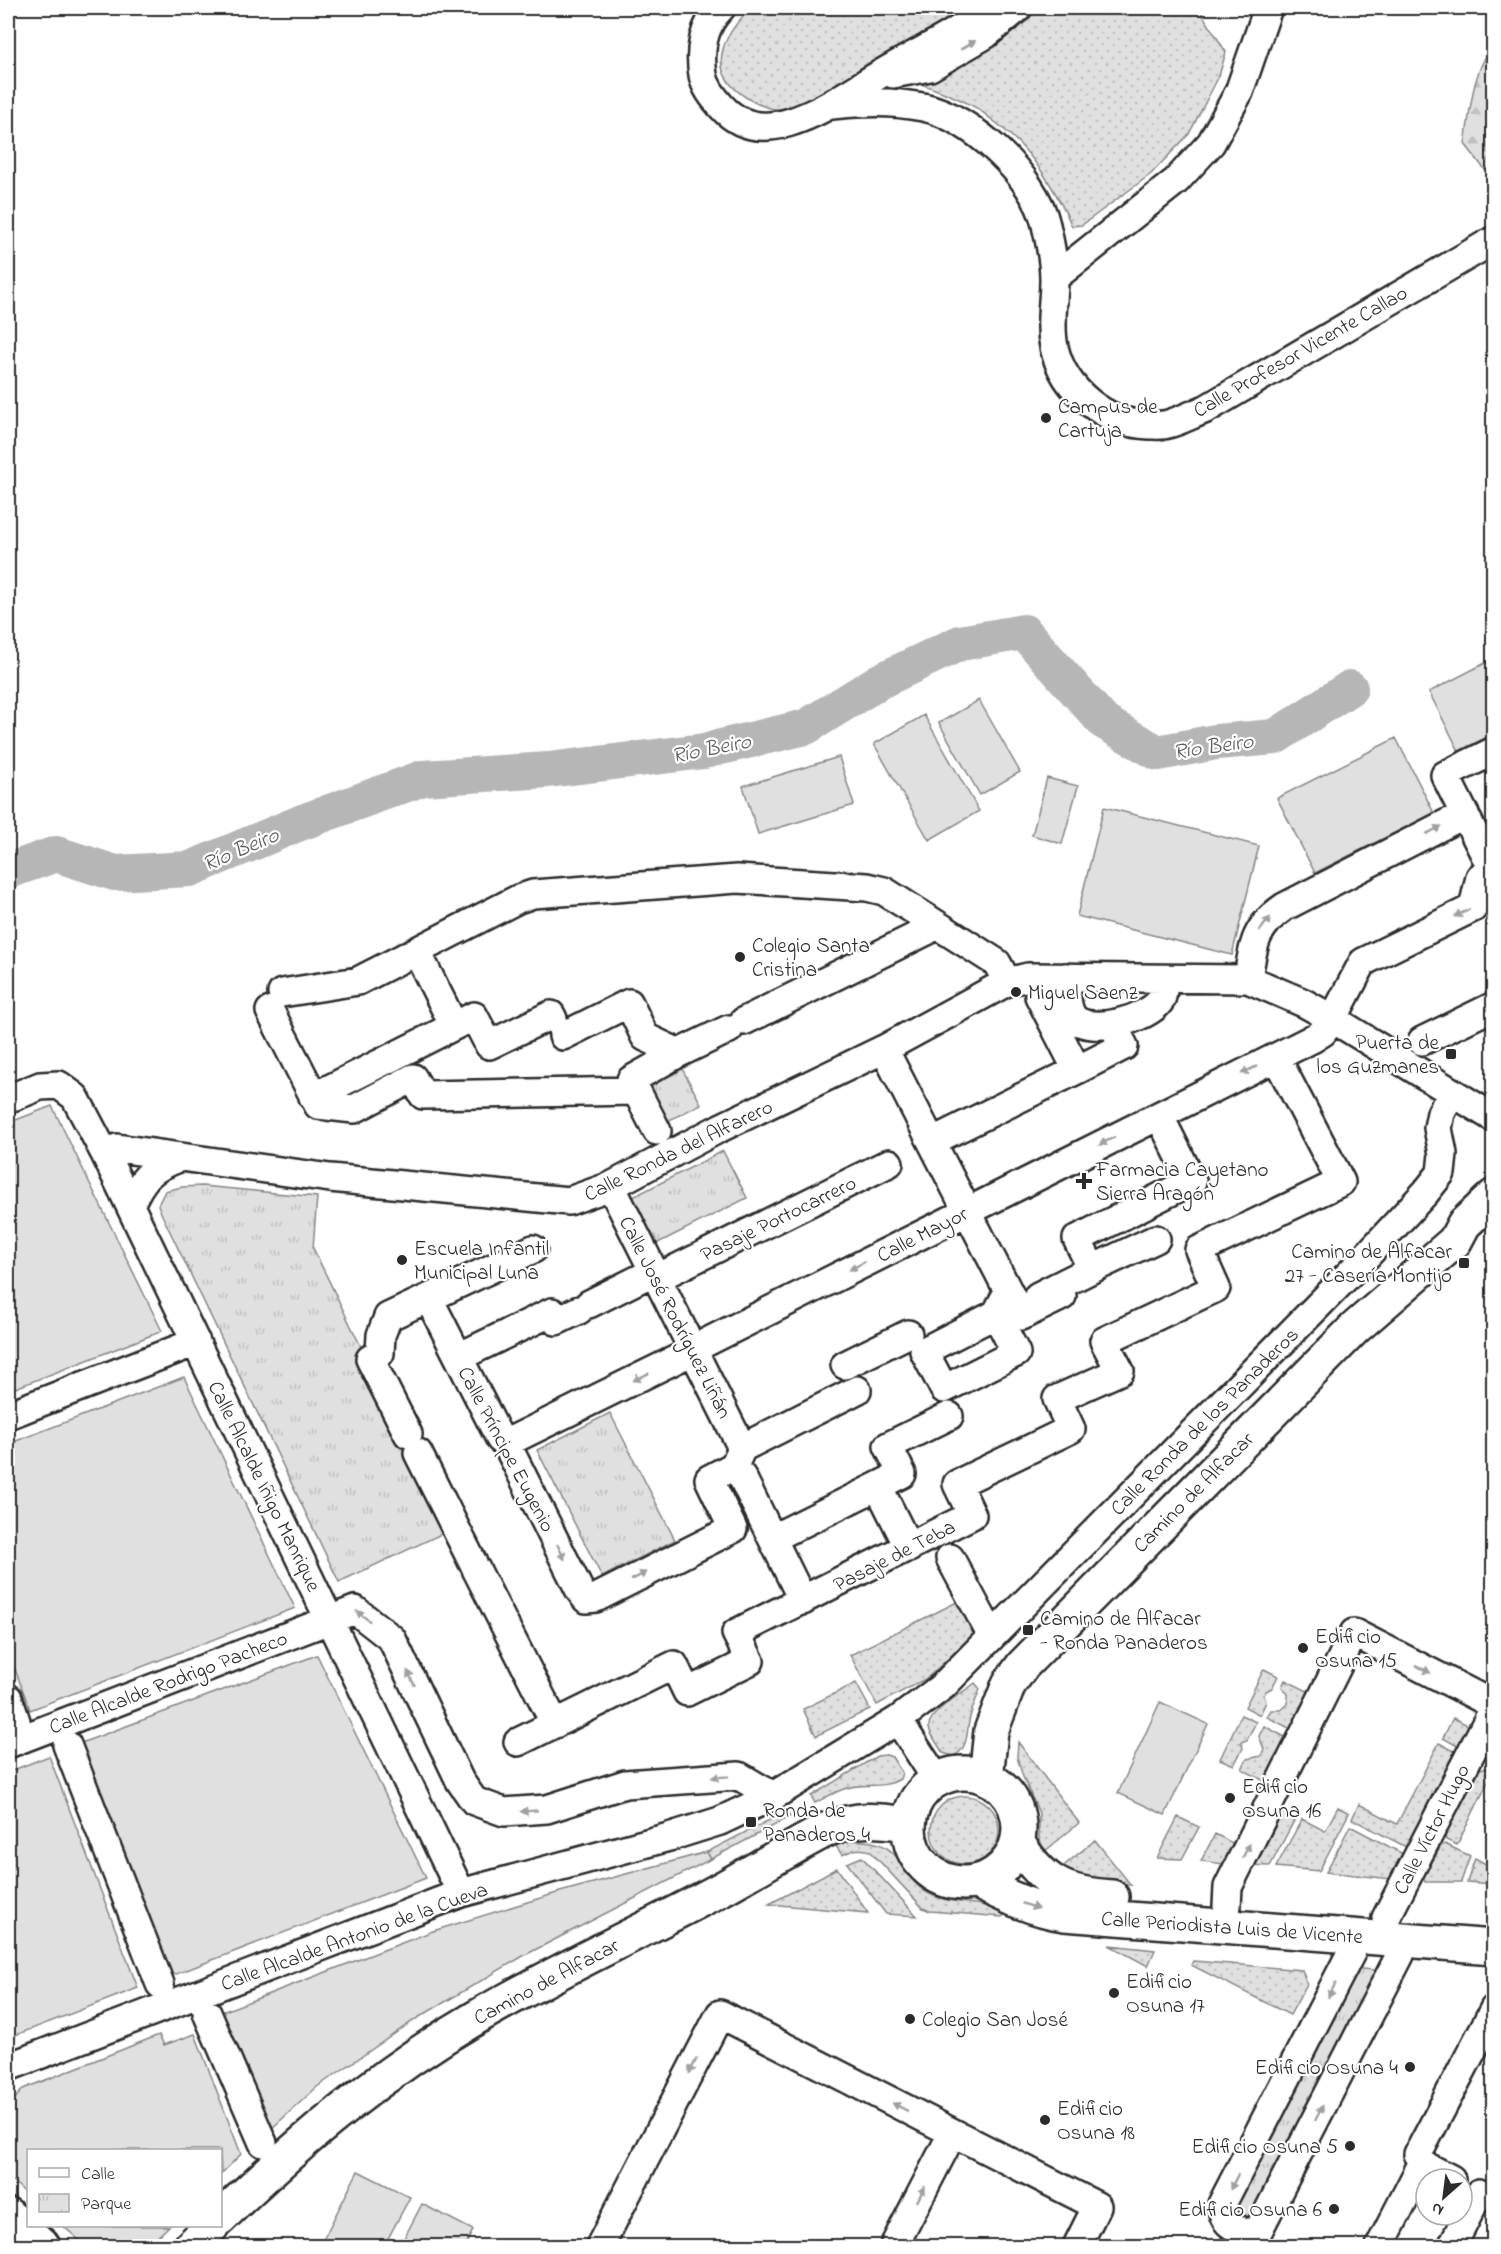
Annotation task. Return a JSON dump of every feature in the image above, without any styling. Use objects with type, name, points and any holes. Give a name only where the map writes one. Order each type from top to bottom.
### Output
[{"type":"main road","name":"Camino de Alfacar","points":[[986,1778],[992,1731],[1009,1684],[1023,1665],[1355,1328],[1455,1241],[1464,1224],[1494,1196]]},
{"type":"main road","name":"Camino de Alfacar","points":[[1455,1241],[1475,1235],[1494,1219]]},
{"type":"main road","points":[[970,1773],[986,1778],[999,1785],[1016,1808],[1020,1822],[1018,1844],[1011,1859],[993,1876],[977,1882],[958,1883],[941,1879],[922,1864],[914,1850],[909,1824],[912,1809],[925,1789],[937,1780],[970,1773]]},
{"type":"main road","name":"Camino de Alfacar","points":[[222,2216],[274,2166],[350,2102],[476,2018],[561,1971],[712,1894],[828,1829],[847,1822],[873,1819],[909,1824]]},
{"type":"main road","name":"Calle Periodista Luis de Vicente","points":[[1018,1844],[1036,1869],[1055,1885],[1088,1896],[1227,1906],[1394,1929],[1494,1947]]},
{"type":"main road","name":"Calle Periodista Luis de Vicente","points":[[977,1882],[1043,1911],[1064,1914],[1353,1936],[1394,1929],[1494,1927]]},
{"type":"main road","points":[[8,2215],[43,2247]]},
{"type":"main road","points":[[190,2247],[211,2227]]},
{"type":"street","points":[[721,8],[705,33],[700,57],[704,80],[713,97],[726,112],[747,125],[775,126],[832,105],[874,77],[942,40],[989,8]]},
{"type":"street","points":[[874,77],[930,68],[985,35],[1018,8]]},
{"type":"street","points":[[1054,278],[1176,181],[1211,143],[1239,92],[1268,8]]},
{"type":"street","name":"Calle Profesor Vicente Callao","points":[[832,105],[878,101],[926,107],[969,127],[1008,160],[1033,191],[1046,222],[1054,278],[1051,325],[1054,348],[1064,374],[1081,396],[1105,413],[1133,424],[1167,425],[1206,409],[1494,240]]},
{"type":"street","points":[[1334,1019],[1363,962],[1473,908],[1480,876],[1493,868],[1445,775],[1494,751]]},
{"type":"street","points":[[1465,814],[1284,907],[1271,916],[1260,928],[1253,945],[1248,979],[1304,1003],[1334,1019],[1494,1118]]},
{"type":"street","points":[[635,1091],[423,1095],[413,1078],[354,1109],[318,1105],[276,1002],[358,981],[532,894],[738,879],[867,887],[884,891],[897,897],[997,963],[1007,982]]},
{"type":"street","points":[[657,1131],[631,1080],[679,1053],[927,931]]},
{"type":"street","points":[[421,960],[454,1026]]},
{"type":"street","name":"Calle Ronda del Alfarero","points":[[105,1154],[117,1148],[330,1178],[569,1201],[611,1186],[720,1128],[884,1049],[1007,982],[1028,977],[1248,979]]},
{"type":"street","points":[[1066,977],[1068,1007],[1074,1018],[1082,1023],[1114,1025],[1127,1022],[1158,1004],[1162,997],[1163,979]]},
{"type":"street","points":[[1039,996],[1077,1070]]},
{"type":"street","points":[[314,1097],[474,1016],[489,1045],[551,1015],[558,1028],[629,1003],[645,1037],[679,1053]]},
{"type":"street","points":[[1422,1041],[1494,1006]]},
{"type":"street","name":"Calle Mayor","points":[[506,1443],[1312,1039],[1323,1032],[1334,1019]]},
{"type":"street","points":[[943,1136],[1124,1046],[1117,1033]]},
{"type":"street","points":[[884,1049],[967,1211],[1010,1302],[1021,1316],[1062,1296]]},
{"type":"street","name":"Pasaje de Teba","points":[[518,1743],[674,1665],[687,1692],[750,1661],[736,1633],[972,1515],[957,1484],[1071,1429],[1057,1400],[1120,1371],[1104,1341],[1216,1288],[1199,1250],[1341,1182],[1279,1063]]},
{"type":"street","name":"Calle Alcalde Iñigo Manrique","points":[[8,1099],[40,1086],[59,1085],[75,1097],[130,1205],[461,1893]]},
{"type":"street","name":"Calle Ronda de los Panaderos","points":[[772,1796],[898,1720],[951,1678],[1359,1264],[1426,1192],[1440,1173],[1443,1154],[1437,1128],[1440,1113],[1452,1093]]},
{"type":"street","points":[[1092,1269],[1077,1239],[1192,1181],[1161,1119]]},
{"type":"street","points":[[130,1205],[147,1174],[178,1158]]},
{"type":"street","name":"Pasaje Portocarrero","points":[[469,1352],[552,1312],[556,1321],[889,1162]]},
{"type":"street","name":"Calle José Rodríguez Liñán","points":[[611,1186],[742,1448]]},
{"type":"street","points":[[1010,1302],[1092,1269],[1156,1239]]},
{"type":"street","points":[[533,1249],[388,1317],[381,1335],[380,1353],[370,1359],[555,1724]]},
{"type":"street","name":"Calle Príncipe Eugenio","points":[[425,1301],[500,1439],[506,1443],[586,1599],[596,1598],[733,1529],[709,1479],[734,1466],[742,1448]]},
{"type":"street","points":[[845,1365],[908,1334]]},
{"type":"street","points":[[8,1415],[196,1342]]},
{"type":"street","points":[[742,1448],[857,1390]]},
{"type":"street","points":[[773,1538],[902,1474],[888,1446],[949,1416]]},
{"type":"street","points":[[742,1477],[803,1601]]},
{"type":"street","points":[[878,1486],[909,1548]]},
{"type":"street","points":[[950,1558],[987,1627]]},
{"type":"street","points":[[329,1619],[355,1610],[392,1639],[460,1780],[474,1801],[504,1812],[547,1809],[625,1784],[739,1776],[772,1796]]},
{"type":"street","name":"Calle Alcalde Rodrigo Pacheco","points":[[10,1721],[329,1619]]},
{"type":"street","points":[[1227,1906],[1228,1887],[1354,1633],[1494,1706]]},
{"type":"street","name":"Calle Víctor Hugo","points":[[1263,2242],[1400,1955],[1394,1929],[1494,1706]]},
{"type":"street","points":[[898,1720],[937,1780]]},
{"type":"street","points":[[67,1745],[160,1984]]},
{"type":"street","name":"Calle Alcalde Antonio de la Cueva","points":[[8,2067],[461,1893],[679,1834],[720,1821],[772,1796]]},
{"type":"street","points":[[1263,2242],[1227,2222],[1222,2214],[1222,2204],[1352,1951],[1353,1936]]},
{"type":"street","points":[[1380,2247],[1420,2159],[1494,2009]]},
{"type":"street","points":[[207,2013],[263,2143]]},
{"type":"street","points":[[600,2247],[720,2014],[1097,2206],[1077,2247]]},
{"type":"street","points":[[894,2247],[952,2134]]},
{"type":"street","points":[[1420,2159],[1432,2167]]},
{"type":"street","points":[[1452,2247],[1478,2193]]},
{"type":"green space","points":[[751,8],[1204,8],[1202,14],[1226,52],[1219,76],[1189,134],[1151,174],[1082,225],[1072,226],[1049,182],[1020,144],[979,109],[948,94],[869,67],[814,98],[791,107],[768,108],[747,98],[734,88],[725,76],[722,53],[732,30]]},
{"type":"green space","points":[[1493,46],[1493,165],[1485,170],[1465,144],[1476,80],[1480,67]]},
{"type":"green space","points":[[1493,659],[1493,734],[1459,751],[1429,692]]},
{"type":"green space","points":[[979,700],[1020,772],[980,795],[939,723]]},
{"type":"green space","points":[[924,715],[979,811],[929,840],[874,744]]},
{"type":"green space","points":[[1396,738],[1434,813],[1315,873],[1277,798]]},
{"type":"green space","points":[[839,757],[854,805],[758,834],[743,786]]},
{"type":"green space","points":[[1047,778],[1078,786],[1062,844],[1032,835]]},
{"type":"green space","points":[[1104,807],[1259,846],[1232,955],[1077,916]]},
{"type":"green space","points":[[678,1061],[701,1104],[658,1126],[636,1083]]},
{"type":"green space","points":[[52,1106],[162,1331],[8,1391],[8,1123]]},
{"type":"green space","points":[[723,1151],[747,1198],[654,1245],[629,1199]]},
{"type":"green space","points":[[202,1186],[317,1197],[313,1248],[450,1530],[339,1582],[158,1205],[165,1191]]},
{"type":"green space","points":[[184,1377],[295,1608],[30,1710],[8,1650],[8,1444]]},
{"type":"green space","points":[[610,1413],[675,1540],[602,1577],[537,1450]]},
{"type":"green space","points":[[965,1598],[981,1628],[927,1678],[877,1705],[850,1655]]},
{"type":"green space","points":[[317,1655],[426,1878],[171,1976],[81,1743]]},
{"type":"green space","points":[[1264,1669],[1278,1676],[1272,1688],[1264,1695],[1266,1702],[1260,1715],[1245,1707]]},
{"type":"green space","points":[[1285,1680],[1314,1694],[1295,1731],[1267,1717],[1271,1710],[1281,1710],[1288,1704],[1288,1694],[1282,1687]]},
{"type":"green space","points":[[856,1683],[870,1709],[816,1736],[803,1709]]},
{"type":"green space","points":[[975,1683],[980,1689],[964,1745],[953,1756],[943,1753],[930,1731],[930,1722],[939,1710]]},
{"type":"green space","points":[[1160,1702],[1208,1724],[1165,1815],[1118,1793]]},
{"type":"green space","points":[[1241,1715],[1256,1722],[1247,1740],[1241,1742],[1243,1748],[1234,1765],[1220,1759]]},
{"type":"green space","points":[[1453,1718],[1472,1727],[1461,1748],[1443,1738]]},
{"type":"green space","points":[[1264,1726],[1291,1740],[1268,1783],[1242,1769],[1247,1759],[1261,1756],[1264,1749],[1259,1736]]},
{"type":"green space","points":[[1018,1742],[1079,1823],[1044,1852],[1039,1837],[1039,1813],[1017,1757]]},
{"type":"green space","points":[[1439,1743],[1458,1753],[1408,1848],[1352,1819],[1359,1804],[1397,1824]]},
{"type":"green space","points":[[49,1756],[138,1988],[8,2038],[8,1772]]},
{"type":"green space","points":[[877,1756],[892,1757],[902,1773],[900,1779],[887,1784],[847,1788],[815,1803],[811,1796]]},
{"type":"green space","points":[[1485,1768],[1493,1772],[1457,1845],[1446,1840],[1445,1835],[1480,1769]]},
{"type":"green space","points":[[958,1796],[972,1796],[984,1801],[994,1811],[999,1830],[994,1849],[984,1859],[972,1864],[958,1864],[946,1859],[936,1849],[931,1837],[931,1823],[936,1811],[946,1801]]},
{"type":"green space","points":[[1277,1807],[1296,1817],[1270,1866],[1247,1865]]},
{"type":"green space","points":[[1338,1807],[1349,1813],[1319,1871],[1276,1867],[1302,1819],[1325,1831]]},
{"type":"green space","points":[[787,1811],[790,1817],[711,1859],[707,1852]]},
{"type":"green space","points":[[1178,1817],[1199,1827],[1182,1859],[1157,1858]]},
{"type":"green space","points":[[1350,1826],[1405,1855],[1392,1879],[1326,1872]]},
{"type":"green space","points":[[1215,1834],[1240,1847],[1231,1865],[1201,1861]]},
{"type":"green space","points":[[852,1840],[874,1843],[887,1848],[898,1858],[920,1888],[938,1898],[983,1905],[1006,1913],[1002,1917],[930,1911],[923,1908],[870,1851],[862,1849],[842,1855],[836,1846]]},
{"type":"green space","points":[[1095,1840],[1131,1885],[1079,1881],[1060,1869]]},
{"type":"green space","points":[[1445,1844],[1470,1856],[1461,1882],[1425,1882],[1423,1878],[1441,1846]]},
{"type":"green space","points":[[707,1852],[711,1859],[525,1955],[416,2019],[317,2087],[269,2131],[222,2012],[433,1931],[560,1892]]},
{"type":"green space","points":[[862,1857],[917,1916],[886,1914],[847,1863]]},
{"type":"green space","points":[[1475,1858],[1493,1868],[1493,1884],[1467,1882]]},
{"type":"green space","points":[[837,1868],[868,1913],[769,1904]]},
{"type":"green space","points":[[1109,1945],[1155,1950],[1148,1966]]},
{"type":"green space","points":[[1193,1961],[1302,1970],[1307,1984],[1290,2015],[1191,1965]]},
{"type":"green space","points":[[1349,1968],[1386,1971],[1256,2223],[1229,2217]]},
{"type":"green space","points":[[195,2034],[241,2154],[222,2173],[222,2149],[27,2149],[27,2194],[8,2177],[8,2107],[23,2089],[159,2035],[164,2045]]},
{"type":"green space","points":[[358,2171],[410,2197],[384,2246],[320,2246]]},
{"type":"green space","points":[[422,2204],[473,2230],[465,2246],[400,2246]]},
{"type":"green space","points":[[64,2227],[168,2227],[148,2246],[86,2246]]},
{"type":"waterway","name":"Río Beiro","points":[[8,871],[56,854],[115,873],[190,869],[300,823],[423,778],[548,770],[704,751],[806,727],[880,681],[960,643],[1024,632],[1104,722],[1158,753],[1216,742],[1275,737],[1350,688]]},
{"type":"place","name":"Campus de Cartuja","points":[[1046,418]]},
{"type":"place","name":"Colegio Santa Cristina","points":[[740,957]]},
{"type":"place","name":"Miguel Saenz","points":[[1016,992]]},
{"type":"place","name":"Puerta de los Guzmanes","points":[[1451,1054]]},
{"type":"place","name":"Farmacia Cayetano Sierra Aragón","points":[[1084,1181]]},
{"type":"place","name":"Escuela Infantil Municipal Luna","points":[[402,1260]]},
{"type":"place","name":"Camino de Alfacar 27 - Casería Montijo","points":[[1464,1263]]},
{"type":"place","name":"Camino de Alfacar - Ronda Panaderos","points":[[1028,1630]]},
{"type":"place","name":"Edificio Osuna 15","points":[[1303,1648]]},
{"type":"place","name":"Edificio Osuna 16","points":[[1230,1798]]},
{"type":"place","name":"Ronda de Panaderos 4","points":[[751,1822]]},
{"type":"place","name":"Edificio Osuna 17","points":[[1114,1993]]},
{"type":"place","name":"Colegio San José","points":[[910,2019]]},
{"type":"place","name":"Edificio Osuna 4","points":[[1410,2067]]},
{"type":"place","name":"Edificio Osuna 18","points":[[1045,2120]]},
{"type":"place","name":"Edificio Osuna 5","points":[[1350,2146]]},
{"type":"place","name":"Edificio Osuna 6","points":[[1334,2209]]}]
